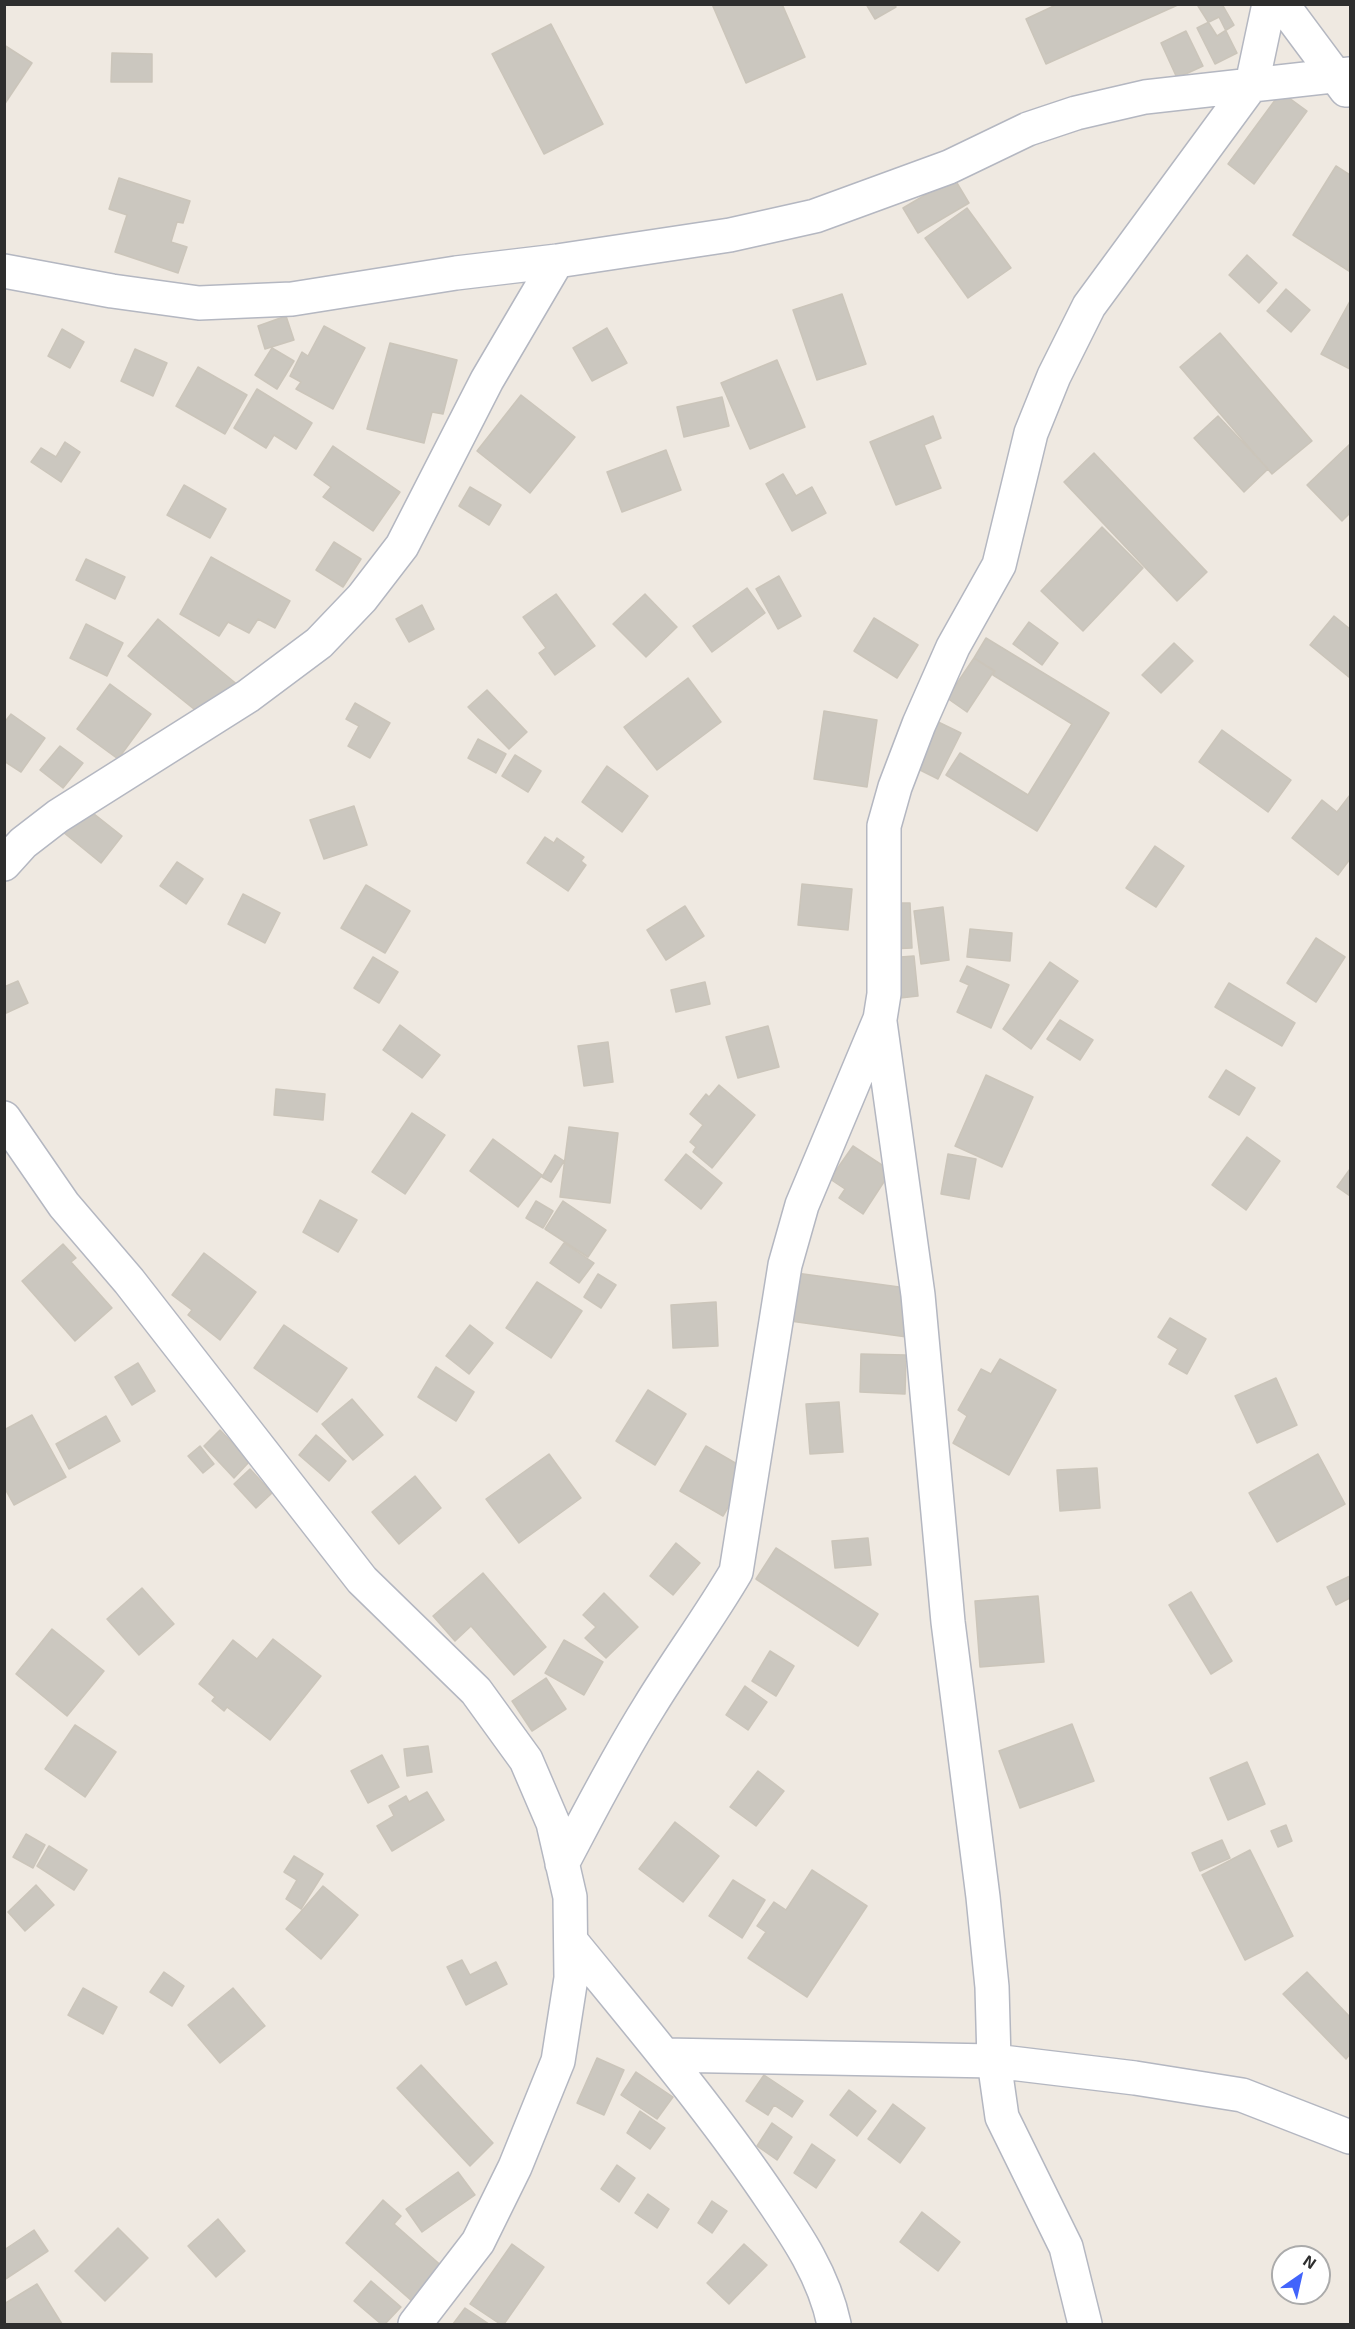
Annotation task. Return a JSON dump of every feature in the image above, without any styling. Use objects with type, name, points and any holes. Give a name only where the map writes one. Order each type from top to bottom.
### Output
[{"type":"street","points":[[562,1864],[638,1725],[736,1572],[785,1265],[802,1205],[880,1019],[884,994],[884,826],[895,787],[919,723],[953,647],[999,565],[1019,478],[1035,423],[1054,376],[1089,306],[1252,84],[1284,7],[1345,82]]},
{"type":"street","points":[[4,271],[112,291],[199,303],[292,299],[456,273],[557,261],[730,235],[815,216],[949,167],[1028,129],[1076,113],[1145,97],[1252,84],[1345,82]]},
{"type":"street","points":[[4,864],[23,843],[58,816],[248,696],[319,643],[362,598],[402,546],[472,408],[557,261]]},
{"type":"street","points":[[880,1019],[918,1295],[948,1622],[983,1897],[992,1988],[994,2061],[1002,2117],[1066,2247],[1085,2325]]},
{"type":"street","points":[[4,1118],[64,1205],[129,1281],[362,1580],[476,1691],[526,1760],[553,1822],[570,1897],[571,1941],[571,1978],[558,2061],[515,2167],[478,2242],[415,2325]]},
{"type":"street","points":[[571,1941],[718,2120],[805,2249],[830,2304],[834,2325]]},
{"type":"street","points":[[664,2055],[994,2061],[1135,2078],[1242,2096],[1350,2137]]},
{"type":"building","points":[[712,4],[782,4],[805,57],[746,83]]},
{"type":"building","points":[[866,4],[894,4],[896,7],[875,19]]},
{"type":"building","points":[[1058,4],[1180,4],[1046,64],[1026,19]]},
{"type":"building","points":[[1222,4],[1234,25],[1217,36],[1198,6]]},
{"type":"building","points":[[1219,17],[1237,53],[1215,64],[1197,28]]},
{"type":"building","points":[[551,24],[603,124],[544,154],[492,54]]},
{"type":"building","points":[[1186,31],[1203,66],[1177,78],[1161,43]]},
{"type":"building","points":[[4,45],[32,63],[4,105]]},
{"type":"building","points":[[112,53],[152,54],[152,82],[111,82]]},
{"type":"building","points":[[1281,92],[1307,111],[1254,184],[1228,164]]},
{"type":"building","points":[[1336,166],[1350,175],[1349,271],[1293,235]]},
{"type":"building","points":[[119,178],[190,201],[183,223],[177,222],[171,242],[187,247],[178,273],[115,252],[127,215],[109,209]]},
{"type":"building","points":[[954,178],[969,203],[918,233],[903,208]]},
{"type":"building","points":[[967,208],[1011,268],[968,298],[925,238]]},
{"type":"building","points":[[1247,255],[1277,283],[1259,303],[1229,275]]},
{"type":"building","points":[[1286,289],[1310,310],[1291,332],[1267,311]]},
{"type":"building","points":[[842,294],[866,364],[817,380],[793,310]]},
{"type":"building","points":[[1350,301],[1350,369],[1321,354]]},
{"type":"building","points":[[286,316],[294,340],[265,349],[258,326]]},
{"type":"building","points":[[324,326],[365,348],[333,409],[296,389],[301,382],[290,376],[302,352],[308,356]]},
{"type":"building","points":[[607,328],[627,363],[592,381],[573,348]]},
{"type":"building","points":[[62,329],[84,342],[70,368],[48,356]]},
{"type":"building","points":[[1220,333],[1312,441],[1272,474],[1180,367]]},
{"type":"building","points":[[390,343],[457,360],[443,414],[432,412],[424,443],[367,429]]},
{"type":"building","points":[[272,348],[294,361],[277,389],[255,375]]},
{"type":"building","points":[[135,349],[167,363],[153,396],[121,381]]},
{"type":"building","points":[[777,360],[805,427],[750,449],[721,383]]},
{"type":"building","points":[[198,367],[247,395],[225,434],[176,406]]},
{"type":"building","points":[[257,389],[312,423],[296,449],[274,435],[266,448],[234,428]]},
{"type":"building","points":[[521,395],[575,437],[530,493],[477,451]]},
{"type":"building","points":[[722,397],[729,426],[684,437],[677,407]]},
{"type":"building","points":[[933,416],[941,438],[924,445],[941,488],[896,505],[870,442]]},
{"type":"building","points":[[1218,416],[1268,469],[1244,492],[1194,438]]},
{"type":"building","points":[[65,442],[80,452],[61,482],[31,462],[41,448],[56,457]]},
{"type":"building","points":[[1350,444],[1350,513],[1342,521],[1307,485]]},
{"type":"building","points":[[333,446],[400,492],[373,531],[323,497],[331,487],[314,475]]},
{"type":"building","points":[[666,450],[681,490],[622,512],[607,472]]},
{"type":"building","points":[[1094,453],[1207,572],[1177,601],[1064,482]]},
{"type":"building","points":[[783,474],[796,496],[812,487],[826,513],[792,531],[766,484]]},
{"type":"building","points":[[184,485],[226,509],[210,538],[167,515]]},
{"type":"building","points":[[470,487],[501,505],[489,525],[459,506]]},
{"type":"building","points":[[1102,527],[1143,568],[1083,631],[1041,591]]},
{"type":"building","points":[[334,542],[361,559],[343,587],[316,570]]},
{"type":"building","points":[[211,557],[290,601],[275,628],[258,619],[249,633],[228,622],[219,636],[180,614]]},
{"type":"building","points":[[86,559],[125,577],[115,599],[76,580]]},
{"type":"building","points":[[779,576],[801,616],[778,629],[756,589]]},
{"type":"building","points":[[747,588],[765,613],[712,652],[693,626]]},
{"type":"building","points":[[556,594],[595,646],[555,675],[539,653],[546,648],[523,617]]},
{"type":"building","points":[[645,594],[677,627],[646,657],[613,624]]},
{"type":"building","points":[[422,605],[434,629],[409,642],[396,619]]},
{"type":"building","points":[[1334,616],[1350,629],[1350,678],[1310,645]]},
{"type":"building","points":[[874,618],[918,645],[897,678],[854,651]]},
{"type":"building","points":[[158,619],[239,686],[210,722],[128,656]]},
{"type":"building","points":[[1029,622],[1058,643],[1042,665],[1013,644]]},
{"type":"building","points":[[86,624],[123,643],[107,676],[70,658]]},
{"type":"building","points":[[986,638],[1109,713],[1037,831],[946,775],[960,753],[1028,795],[1072,724],[993,675],[995,671],[974,658]]},
{"type":"building","points":[[1174,643],[1193,661],[1161,693],[1142,675]]},
{"type":"building","points":[[974,658],[994,671],[967,712],[947,698]]},
{"type":"building","points":[[688,678],[721,722],[657,770],[624,727]]},
{"type":"building","points":[[110,684],[151,714],[118,759],[77,729]]},
{"type":"building","points":[[487,690],[527,732],[509,749],[468,707]]},
{"type":"building","points":[[355,703],[390,723],[370,758],[348,746],[359,726],[346,719]]},
{"type":"building","points":[[824,711],[877,720],[867,787],[814,779]]},
{"type":"building","points":[[11,714],[45,738],[21,772],[4,761],[4,723]]},
{"type":"building","points":[[932,719],[961,733],[938,779],[910,765]]},
{"type":"building","points":[[1222,730],[1291,780],[1268,812],[1199,762]]},
{"type":"building","points":[[478,739],[506,754],[496,773],[468,758]]},
{"type":"building","points":[[60,746],[83,763],[63,788],[40,770]]},
{"type":"building","points":[[515,755],[541,771],[528,792],[502,776]]},
{"type":"building","points":[[607,766],[648,796],[622,832],[582,802]]},
{"type":"building","points":[[1350,795],[1350,859],[1338,875],[1292,838],[1322,800],[1337,812]]},
{"type":"building","points":[[84,806],[122,836],[101,863],[63,832]]},
{"type":"building","points":[[354,806],[367,845],[324,859],[310,820]]},
{"type":"building","points":[[545,837],[554,843],[557,838],[584,857],[581,861],[586,865],[568,891],[527,863]]},
{"type":"building","points":[[1155,846],[1184,866],[1156,907],[1126,888]]},
{"type":"building","points":[[177,862],[203,879],[186,904],[160,886]]},
{"type":"building","points":[[802,884],[852,889],[848,930],[798,925]]},
{"type":"building","points":[[366,885],[410,911],[385,953],[341,928]]},
{"type":"building","points":[[243,894],[280,913],[265,943],[228,924]]},
{"type":"building","points":[[888,903],[910,903],[912,948],[889,949]]},
{"type":"building","points":[[685,906],[704,936],[666,960],[647,930]]},
{"type":"building","points":[[943,907],[949,960],[921,964],[914,911]]},
{"type":"building","points":[[970,929],[1012,933],[1010,961],[967,957]]},
{"type":"building","points":[[1316,938],[1345,957],[1316,1002],[1287,983]]},
{"type":"building","points":[[914,956],[918,996],[891,999],[887,958]]},
{"type":"building","points":[[373,957],[398,972],[379,1003],[354,988]]},
{"type":"building","points":[[1050,962],[1078,981],[1031,1049],[1003,1029]]},
{"type":"building","points":[[967,966],[1009,985],[991,1028],[957,1012],[969,985],[960,981]]},
{"type":"building","points":[[18,981],[28,1003],[4,1014],[4,987]]},
{"type":"building","points":[[705,982],[710,1004],[676,1012],[671,990]]},
{"type":"building","points":[[1229,983],[1295,1023],[1282,1046],[1215,1007]]},
{"type":"building","points":[[1060,1020],[1093,1040],[1080,1060],[1047,1039]]},
{"type":"building","points":[[400,1025],[440,1055],[422,1078],[383,1050]]},
{"type":"building","points":[[768,1026],[779,1067],[738,1078],[726,1037]]},
{"type":"building","points":[[608,1042],[613,1082],[584,1086],[578,1046]]},
{"type":"building","points":[[1226,1070],[1255,1088],[1239,1115],[1209,1097]]},
{"type":"building","points":[[986,1075],[1033,1097],[1002,1167],[955,1146]]},
{"type":"building","points":[[719,1085],[755,1115],[712,1168],[693,1152],[696,1147],[690,1142],[703,1125],[690,1114],[706,1094],[709,1097]]},
{"type":"building","points":[[276,1089],[325,1094],[323,1120],[274,1115]]},
{"type":"building","points":[[412,1113],[445,1135],[405,1194],[372,1172]]},
{"type":"building","points":[[569,1127],[618,1133],[610,1203],[560,1197]]},
{"type":"building","points":[[1247,1137],[1280,1161],[1246,1210],[1212,1185]]},
{"type":"building","points":[[493,1139],[542,1175],[518,1207],[470,1171]]},
{"type":"building","points":[[853,1146],[891,1171],[863,1214],[839,1198],[845,1189],[830,1179]]},
{"type":"building","points":[[686,1154],[722,1183],[701,1209],[665,1180]]},
{"type":"building","points":[[948,1154],[976,1159],[969,1199],[941,1194]]},
{"type":"building","points":[[555,1155],[564,1161],[551,1182],[542,1177]]},
{"type":"building","points":[[1350,1169],[1350,1196],[1337,1187]]},
{"type":"building","points":[[320,1200],[357,1220],[338,1252],[303,1232]]},
{"type":"building","points":[[536,1201],[553,1211],[543,1228],[526,1218]]},
{"type":"building","points":[[563,1201],[606,1230],[588,1257],[545,1229]]},
{"type":"building","points":[[564,1243],[594,1263],[579,1283],[550,1263]]},
{"type":"building","points":[[63,1244],[76,1258],[71,1262],[112,1308],[75,1341],[22,1281]]},
{"type":"building","points":[[204,1253],[256,1292],[220,1340],[188,1315],[192,1310],[172,1295]]},
{"type":"building","points":[[796,1273],[914,1289],[907,1337],[790,1321]]},
{"type":"building","points":[[598,1274],[616,1285],[601,1308],[584,1297]]},
{"type":"building","points":[[537,1282],[582,1311],[551,1358],[506,1328]]},
{"type":"building","points":[[716,1302],[718,1346],[673,1348],[671,1305]]},
{"type":"building","points":[[1170,1318],[1206,1339],[1187,1374],[1169,1364],[1178,1349],[1158,1337]]},
{"type":"building","points":[[284,1325],[347,1368],[317,1412],[254,1368]]},
{"type":"building","points":[[470,1325],[493,1343],[469,1374],[446,1356]]},
{"type":"building","points":[[861,1354],[906,1355],[905,1394],[860,1392]]},
{"type":"building","points":[[1000,1359],[1056,1390],[1009,1475],[953,1443],[967,1416],[958,1410],[981,1369],[991,1374]]},
{"type":"building","points":[[138,1363],[155,1391],[132,1405],[115,1377]]},
{"type":"building","points":[[436,1367],[474,1392],[456,1421],[418,1397]]},
{"type":"building","points":[[1276,1378],[1297,1425],[1257,1443],[1235,1396]]},
{"type":"building","points":[[648,1390],[686,1414],[655,1465],[616,1441]]},
{"type":"building","points":[[352,1399],[383,1435],[353,1460],[322,1424]]},
{"type":"building","points":[[839,1402],[843,1452],[810,1454],[806,1404]]},
{"type":"building","points":[[32,1415],[66,1477],[14,1505],[4,1487],[4,1430]]},
{"type":"building","points":[[106,1416],[120,1441],[69,1469],[56,1444]]},
{"type":"building","points":[[220,1430],[250,1461],[234,1478],[204,1446]]},
{"type":"building","points":[[316,1435],[346,1461],[329,1481],[299,1455]]},
{"type":"building","points":[[200,1446],[214,1464],[203,1473],[188,1456]]},
{"type":"building","points":[[706,1446],[749,1471],[723,1516],[680,1491]]},
{"type":"building","points":[[549,1454],[581,1498],[519,1543],[486,1499]]},
{"type":"building","points":[[1318,1454],[1345,1504],[1277,1542],[1249,1493]]},
{"type":"building","points":[[1097,1468],[1100,1508],[1060,1511],[1057,1470]]},
{"type":"building","points":[[250,1469],[272,1493],[256,1508],[234,1484]]},
{"type":"building","points":[[415,1476],[441,1508],[399,1544],[372,1512]]},
{"type":"building","points":[[868,1538],[871,1565],[835,1568],[832,1541]]},
{"type":"building","points":[[676,1543],[700,1563],[673,1595],[650,1576]]},
{"type":"building","points":[[776,1548],[878,1614],[858,1646],[756,1579]]},
{"type":"building","points":[[483,1573],[546,1647],[514,1675],[471,1626],[455,1641],[433,1616]]},
{"type":"building","points":[[1350,1576],[1350,1598],[1336,1605],[1327,1587]]},
{"type":"building","points":[[142,1588],[174,1624],[139,1655],[107,1619]]},
{"type":"building","points":[[1191,1592],[1232,1661],[1211,1674],[1169,1605]]},
{"type":"building","points":[[604,1593],[638,1627],[606,1658],[585,1638],[596,1627],[583,1615]]},
{"type":"building","points":[[1038,1596],[1044,1662],[980,1667],[975,1601]]},
{"type":"building","points":[[52,1629],[104,1671],[67,1716],[16,1674]]},
{"type":"building","points":[[273,1639],[321,1676],[270,1740],[227,1707],[224,1711],[212,1701],[215,1697],[199,1684],[233,1640],[257,1659]]},
{"type":"building","points":[[564,1640],[603,1662],[584,1695],[545,1673]]},
{"type":"building","points":[[770,1651],[794,1666],[776,1696],[752,1681]]},
{"type":"building","points":[[546,1678],[566,1709],[532,1731],[512,1701]]},
{"type":"building","points":[[745,1686],[767,1702],[748,1730],[726,1715]]},
{"type":"building","points":[[1072,1724],[1094,1781],[1020,1808],[999,1751]]},
{"type":"building","points":[[75,1725],[116,1752],[85,1797],[45,1769]]},
{"type":"building","points":[[428,1746],[432,1772],[407,1776],[404,1749]]},
{"type":"building","points":[[382,1755],[399,1787],[368,1803],[351,1771]]},
{"type":"building","points":[[1247,1762],[1265,1804],[1228,1820],[1210,1778]]},
{"type":"building","points":[[758,1771],[784,1791],[756,1826],[730,1807]]},
{"type":"building","points":[[427,1792],[444,1820],[392,1851],[377,1826],[394,1816],[389,1806],[406,1796],[409,1802]]},
{"type":"building","points":[[675,1822],[719,1856],[683,1902],[639,1869]]},
{"type":"building","points":[[1286,1825],[1292,1841],[1278,1847],[1271,1831]]},
{"type":"building","points":[[26,1834],[45,1845],[33,1868],[13,1857]]},
{"type":"building","points":[[1222,1840],[1230,1858],[1200,1871],[1192,1853]]},
{"type":"building","points":[[49,1846],[87,1870],[74,1890],[37,1866]]},
{"type":"building","points":[[1250,1850],[1293,1936],[1245,1960],[1202,1875]]},
{"type":"building","points":[[294,1856],[323,1874],[301,1909],[286,1899],[297,1880],[284,1872]]},
{"type":"building","points":[[812,1870],[867,1906],[807,1997],[748,1958],[766,1932],[757,1926],[774,1902],[786,1910]]},
{"type":"building","points":[[733,1880],[765,1900],[742,1938],[709,1916]]},
{"type":"building","points":[[36,1885],[54,1905],[25,1931],[8,1912]]},
{"type":"building","points":[[323,1886],[358,1915],[321,1959],[286,1929]]},
{"type":"building","points":[[462,1960],[470,1975],[496,1962],[507,1984],[466,2005],[447,1967]]},
{"type":"building","points":[[164,1972],[184,1986],[172,2006],[150,1992]]},
{"type":"building","points":[[1307,1972],[1350,2017],[1350,2054],[1346,2059],[1283,1994]]},
{"type":"building","points":[[83,1988],[117,2007],[103,2034],[68,2015]]},
{"type":"building","points":[[233,1988],[265,2026],[220,2063],[188,2025]]},
{"type":"building","points":[[597,2058],[624,2070],[604,2115],[577,2103]]},
{"type":"building","points":[[421,2065],[493,2143],[470,2166],[397,2088]]},
{"type":"building","points":[[636,2072],[673,2097],[657,2119],[621,2095]]},
{"type":"building","points":[[764,2075],[803,2101],[792,2117],[774,2105],[768,2115],[746,2101]]},
{"type":"building","points":[[849,2090],[876,2111],[857,2136],[830,2115]]},
{"type":"building","points":[[893,2104],[925,2128],[900,2163],[868,2139]]},
{"type":"building","points":[[640,2111],[665,2128],[650,2149],[627,2133]]},
{"type":"building","points":[[772,2123],[792,2137],[777,2160],[757,2146]]},
{"type":"building","points":[[812,2144],[835,2160],[816,2188],[794,2173]]},
{"type":"building","points":[[617,2165],[635,2178],[619,2202],[601,2189]]},
{"type":"building","points":[[458,2172],[475,2195],[422,2232],[406,2209]]},
{"type":"building","points":[[648,2194],[669,2209],[657,2228],[635,2213]]},
{"type":"building","points":[[383,2200],[401,2216],[394,2224],[444,2268],[413,2302],[346,2243]]},
{"type":"building","points":[[712,2201],[727,2211],[712,2233],[698,2223]]},
{"type":"building","points":[[922,2212],[960,2242],[938,2271],[900,2242]]},
{"type":"building","points":[[218,2219],[245,2251],[216,2277],[188,2246]]},
{"type":"building","points":[[118,2228],[148,2258],[105,2301],[75,2271]]},
{"type":"building","points":[[34,2230],[48,2251],[4,2280],[4,2250]]},
{"type":"building","points":[[512,2244],[544,2267],[504,2324],[500,2324],[470,2304]]},
{"type":"building","points":[[744,2244],[767,2265],[729,2304],[707,2283]]},
{"type":"building","points":[[371,2281],[401,2307],[385,2324],[381,2324],[354,2301]]},
{"type":"building","points":[[37,2284],[62,2324],[4,2324],[4,2304]]},
{"type":"building","points":[[465,2308],[489,2324],[453,2324]]}]
